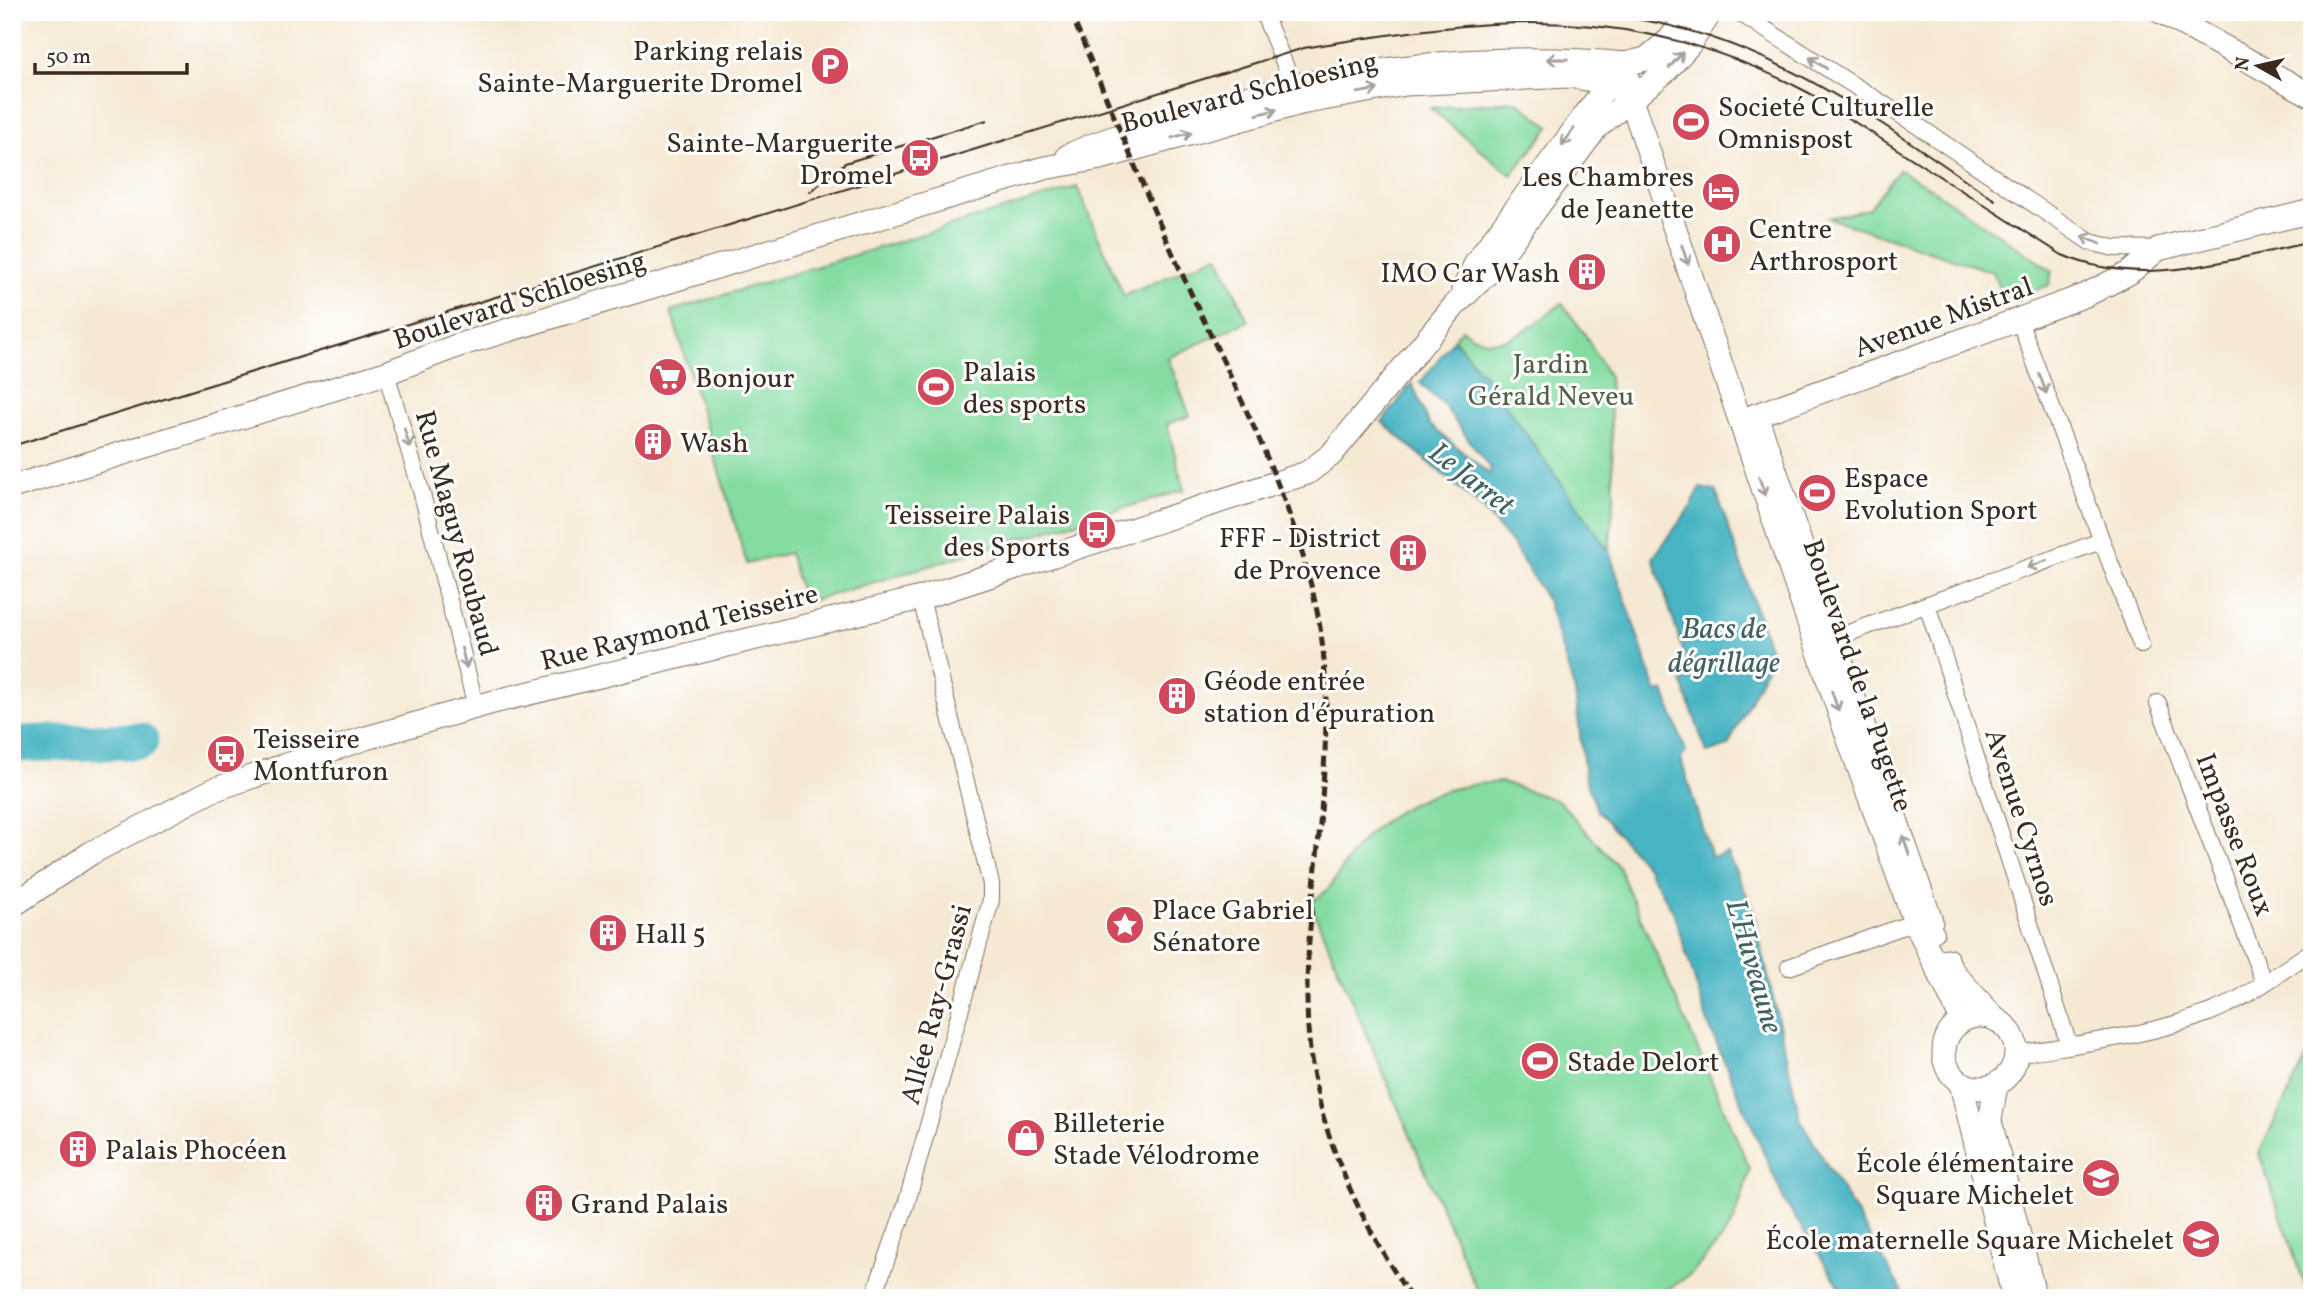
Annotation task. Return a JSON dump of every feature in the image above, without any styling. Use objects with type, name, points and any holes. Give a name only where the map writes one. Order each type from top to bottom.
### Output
[{"type":"street","points":[[1263,12],[1298,94]]},
{"type":"street","points":[[1455,305],[1477,261],[1609,83],[1625,64],[1646,58],[1669,40],[1690,12]]},
{"type":"street","points":[[1455,305],[1489,272],[1574,162],[1597,127],[1659,77],[1689,45],[1711,12]]},
{"type":"street","points":[[1738,12],[1918,125],[2090,242],[2114,248],[2158,249],[2312,211]]},
{"type":"street","points":[[2161,12],[2312,96]]},
{"type":"street","name":"Boulevard Schloesing","points":[[1298,94],[1388,67],[1485,59],[1567,59],[1625,64]]},
{"type":"street","name":"Boulevard de la Pugette","points":[[1625,64],[1631,100],[1748,418],[1835,638],[1926,927],[1952,971],[1995,1019]]},
{"type":"street","name":"Boulevard Schloesing","points":[[12,486],[386,373],[459,345],[1044,168],[1094,142],[1222,103],[1481,78],[1569,76],[1609,83],[1631,100]]},
{"type":"street","name":"Avenue Mistral","points":[[1748,418],[2086,296],[2129,273],[2158,249]]},
{"type":"street","name":"Rue Raymond Teisseire","points":[[12,906],[91,853],[214,790],[366,738],[477,707],[921,598],[1307,473],[1331,454],[1362,419],[1455,305]]},
{"type":"street","points":[[2019,320],[2141,645]]},
{"type":"street","name":"Rue Maguy Roubaud","points":[[386,373],[422,494],[477,707]]},
{"type":"street","name":"Boulevard de la Pugette","points":[[1748,418],[1846,732],[1962,1020]]},
{"type":"street","points":[[1835,638],[2101,541]]},
{"type":"street","name":"Allée Ray-Grassi","points":[[873,1298],[906,1205],[991,900],[991,884],[921,598]]},
{"type":"street","name":"Avenue Cyrnos","points":[[1927,604],[2068,1045]]},
{"type":"street","name":"Impasse Roux","points":[[2158,703],[2264,983]]},
{"type":"street","points":[[1789,967],[1926,927]]},
{"type":"street","points":[[2017,1054],[2156,1029],[2212,1012],[2264,983],[2312,951]]},
{"type":"street","points":[[1961,1084],[1984,1089],[1996,1085],[2010,1073],[2017,1054],[2011,1033],[1995,1019],[1973,1016],[1962,1020],[1953,1028],[1944,1048],[1947,1068],[1961,1084],[2014,1298]]},
{"type":"street","points":[[1996,1085],[1990,1121],[2035,1298]]},
{"type":"green space","points":[[1517,101],[1550,127],[1511,175],[1430,108]]},
{"type":"green space","points":[[1899,170],[2052,271],[2049,285],[2005,302],[1993,272],[1829,218],[1868,209]]},
{"type":"green space","name":"Palais des sports","points":[[1077,187],[1124,296],[1218,255],[1248,321],[1168,358],[1190,416],[1167,424],[1184,490],[804,603],[789,553],[747,564],[671,311]]},
{"type":"green space","name":"Jardin Gérald Neveu","points":[[1562,303],[1584,333],[1609,377],[1614,497],[1609,551],[1487,379],[1454,339],[1462,329],[1476,338],[1489,341],[1515,336]]},
{"type":"green space","name":"Stade Delort","points":[[1502,782],[1559,801],[1618,866],[1750,1169],[1735,1219],[1721,1240],[1691,1274],[1655,1298],[1480,1298],[1310,903],[1331,885],[1368,835],[1402,809],[1460,787]]},
{"type":"green space","points":[[2312,1046],[2312,1298],[2309,1298],[2259,1153]]},
{"type":"water","name":"L'Huveaune","points":[[1454,339],[1487,379],[1609,551],[1655,688],[1657,693],[1664,691],[1686,752],[1681,758],[1711,857],[1727,853],[1752,906],[1801,1121],[1906,1298],[1847,1298],[1785,1202],[1709,1026],[1673,911],[1646,866],[1597,810],[1585,777],[1575,692],[1547,600],[1513,545],[1481,507],[1382,422],[1412,383],[1429,424],[1489,474],[1491,470],[1444,406],[1420,383]]},
{"type":"water","name":"Bacs de dégrillage","points":[[1700,488],[1716,491],[1772,656],[1728,746],[1707,753],[1682,682],[1692,678],[1653,558],[1692,505]]},
{"type":"waterway","name":"Le Jarret","points":[[12,744],[140,741]]},
{"type":"tram line","points":[[1636,19],[1686,30],[1781,66],[1869,115],[1995,200]]},
{"type":"tram line","points":[[12,446],[1304,48],[1439,28],[1563,24],[1623,30],[1684,43],[1746,64],[1811,94],[2062,255],[2093,265],[2124,270],[2186,268],[2312,242]]},
{"type":"tram line","points":[[810,192],[845,163],[987,120]]},
{"type":"railway","points":[[1070,12],[1168,243],[1277,481],[1306,567],[1322,639],[1326,695],[1323,780],[1307,979],[1312,1064],[1319,1100],[1342,1169],[1373,1235],[1411,1298]]},
{"type":"place","name":"Parking relais Sainte-Marguerite Dromel","points":[[830,66]]},
{"type":"place","name":"Societé Culturelle Omnispost","points":[[1691,122]]},
{"type":"place","name":"Sainte-Marguerite Dromel","points":[[920,158]]},
{"type":"place","name":"Les Chambres de Jeanette","points":[[1721,192]]},
{"type":"place","name":"Centre Arthrosport","points":[[1722,244]]},
{"type":"place","name":"IMO Car Wash","points":[[1587,272]]},
{"type":"place","name":"Bonjour","points":[[668,377]]},
{"type":"place","name":"Palais des sports","points":[[936,387]]},
{"type":"place","name":"Wash","points":[[653,442]]},
{"type":"place","name":"Espace Evolution Sport","points":[[1817,493]]},
{"type":"place","name":"Teisseire Palais des Sports","points":[[1097,530]]},
{"type":"place","name":"FFF - District de Provence","points":[[1408,553]]},
{"type":"place","name":"Géode entrée station d'épuration","points":[[1177,696]]},
{"type":"place","name":"Teisseire Montfuron","points":[[226,754]]},
{"type":"place","name":"Place Gabriel Sénatore","points":[[1125,925]]},
{"type":"place","name":"Hall 5","points":[[608,933]]},
{"type":"place","name":"Stade Delort","points":[[1540,1061]]},
{"type":"place","name":"Billeterie Stade Vélodrome","points":[[1026,1138]]},
{"type":"place","name":"Palais Phocéen","points":[[78,1149]]},
{"type":"place","name":"École élémentaire Square Michelet","points":[[2101,1178]]},
{"type":"place","name":"Grand Palais","points":[[544,1203]]},
{"type":"place","name":"École maternelle Square Michelet","points":[[2201,1239]]}]
